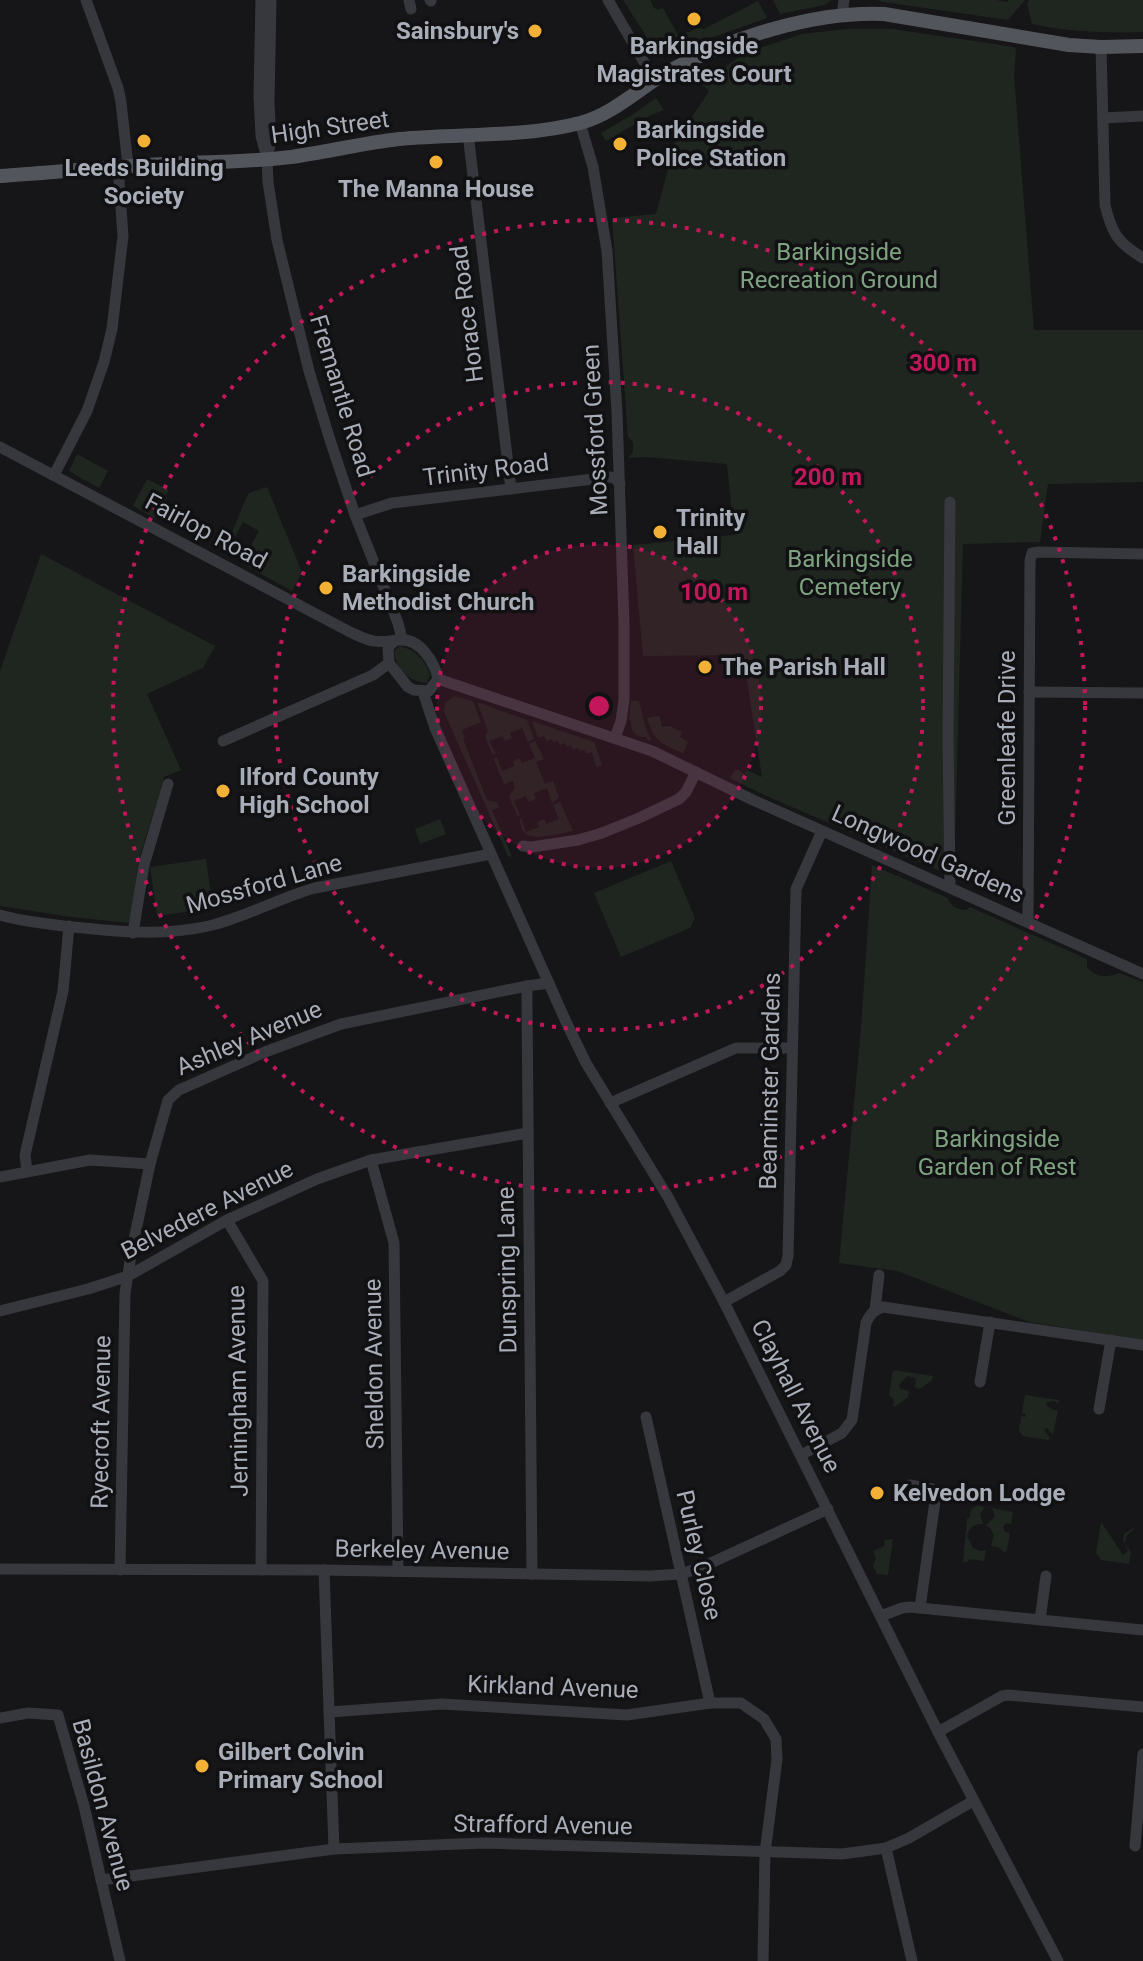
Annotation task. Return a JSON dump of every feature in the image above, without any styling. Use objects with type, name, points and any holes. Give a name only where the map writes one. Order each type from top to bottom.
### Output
[{"type":"main road","name":"High Street","points":[[0,176],[289,157],[397,139],[547,129],[580,123],[609,111],[679,67],[759,34],[843,7],[862,6],[884,14],[1069,45],[1143,46]]},
{"type":"street","points":[[54,475],[87,411],[104,362],[112,329],[123,236],[118,88],[86,0]]},
{"type":"street","points":[[261,0],[259,96],[262,141],[267,158]]},
{"type":"street","points":[[267,158],[271,141],[271,0]]},
{"type":"street","points":[[608,0],[655,81]]},
{"type":"street","points":[[1101,47],[1105,205],[1110,228],[1123,245],[1143,258]]},
{"type":"street","points":[[1103,118],[1143,116]]},
{"type":"street","name":"Mossford Green","points":[[580,123],[593,167],[607,251],[624,624],[624,700],[615,738]]},
{"type":"street","name":"Horace Road","points":[[468,134],[511,489]]},
{"type":"street","name":"Fremantle Road","points":[[267,158],[275,233],[309,371],[355,515],[398,623],[398,640]]},
{"type":"street","name":"Fairlop Road","points":[[1,450],[350,632],[374,641],[398,640]]},
{"type":"street","name":"Trinity Road","points":[[355,515],[392,503],[610,477],[620,484]]},
{"type":"street","points":[[950,502],[950,887]]},
{"type":"street","name":"Greenleafe Drive","points":[[1028,922],[1032,553],[1143,554]]},
{"type":"street","points":[[398,640],[417,645],[436,670],[438,679],[429,691],[414,690],[389,663],[388,648],[398,640]]},
{"type":"street","points":[[223,741],[373,675],[389,663]]},
{"type":"street","name":"Longwood Gardens","points":[[438,679],[652,751],[753,800],[1143,974]]},
{"type":"street","points":[[423,692],[435,728],[491,854]]},
{"type":"street","points":[[1029,692],[1143,693]]},
{"type":"street","points":[[523,846],[578,840],[639,818],[679,799],[696,772]]},
{"type":"street","points":[[133,933],[144,865],[168,784]]},
{"type":"street","name":"Beaminster Gardens","points":[[724,1302],[780,1271],[786,1265],[788,1256],[796,889],[822,831]]},
{"type":"street","name":"Mossford Lane","points":[[0,915],[23,921],[133,933],[173,932],[211,925],[315,888],[491,854]]},
{"type":"street","name":"Clayhall Avenue","points":[[491,854],[586,1063],[668,1197],[724,1302],[938,1732],[1058,1961]]},
{"type":"street","points":[[27,1171],[25,1155],[63,991],[69,926]]},
{"type":"street","points":[[527,986],[549,983]]},
{"type":"street","name":"Dunspring Lane","points":[[527,986],[532,1574]]},
{"type":"street","name":"Ashley Avenue","points":[[128,1276],[150,1164],[168,1100],[179,1090],[265,1052],[341,1024],[527,986]]},
{"type":"street","points":[[610,1103],[736,1048],[792,1048]]},
{"type":"street","name":"Belvedere Avenue","points":[[0,1311],[128,1276],[227,1220],[317,1179],[371,1160],[528,1133]]},
{"type":"street","points":[[0,1177],[90,1160],[150,1164]]},
{"type":"street","name":"Sheldon Avenue","points":[[371,1160],[394,1243],[398,1571]]},
{"type":"street","name":"Jerningham Avenue","points":[[227,1220],[263,1281],[261,1570]]},
{"type":"street","points":[[875,1310],[879,1275]]},
{"type":"street","name":"Ryecroft Avenue","points":[[120,1570],[125,1293],[128,1276]]},
{"type":"street","points":[[801,1455],[842,1433],[852,1420],[864,1332],[870,1315],[883,1307],[1143,1345]]},
{"type":"street","points":[[980,1382],[990,1322]]},
{"type":"street","points":[[1099,1409],[1111,1340]]},
{"type":"street","name":"Purley Close","points":[[646,1417],[710,1703]]},
{"type":"street","points":[[910,1485],[932,1489],[936,1494],[920,1608]]},
{"type":"street","name":"Berkeley Avenue","points":[[0,1569],[681,1574],[828,1509]]},
{"type":"street","points":[[324,1570],[334,1849]]},
{"type":"street","points":[[1040,1620],[1046,1576]]},
{"type":"street","points":[[881,1616],[902,1608],[920,1608],[1143,1630]]},
{"type":"street","points":[[938,1732],[1008,1695],[1143,1707]]},
{"type":"street","name":"Kirkland Avenue","points":[[329,1712],[442,1704],[627,1715],[710,1703],[741,1703],[764,1719],[776,1739],[777,1759],[765,1853],[763,1961]]},
{"type":"street","name":"Basildon Avenue","points":[[0,1718],[28,1713],[58,1715],[84,1806],[120,1961]]},
{"type":"street","points":[[1135,1846],[1143,1754]]},
{"type":"street","name":"Strafford Avenue","points":[[101,1880],[334,1849],[484,1843],[842,1854],[886,1848],[973,1801]]},
{"type":"street","points":[[886,1848],[912,1961]]},
{"type":"green space","points":[[623,0],[650,0],[654,8],[663,8],[678,35],[670,52],[653,47]]},
{"type":"green space","points":[[773,0],[832,0],[824,5],[780,14]]},
{"type":"green space","points":[[877,0],[1008,2],[1025,0],[1008,20]]},
{"type":"green space","points":[[1029,0],[1143,0],[1143,32],[1087,31],[1032,24],[1027,4]]},
{"type":"green space","points":[[758,1],[767,18],[672,52],[679,36],[698,28],[704,29]]},
{"type":"green space","points":[[845,29],[893,29],[1016,49],[1014,75],[1034,330],[1143,330],[1143,482],[1048,484],[1040,542],[963,544],[954,877],[730,778],[736,769],[762,777],[743,655],[643,656],[633,545],[734,535],[727,464],[628,458],[633,452],[633,442],[628,437],[612,218],[656,214],[675,143],[709,91],[693,76],[709,70],[718,73],[738,55],[802,34]]},
{"type":"green space","points":[[656,98],[664,110],[606,141],[601,133]]},
{"type":"green space","points":[[77,454],[108,471],[99,488],[69,471]]},
{"type":"green space","points":[[147,479],[169,490],[156,519],[133,506]]},
{"type":"green space","points":[[267,487],[302,572],[292,591],[241,563],[259,531],[243,522],[233,540],[230,536],[249,493]]},
{"type":"green space","points":[[41,554],[215,646],[203,668],[147,694],[181,770],[164,777],[138,863],[130,923],[0,906],[0,671]]},
{"type":"green space","points":[[400,646],[423,660],[430,675],[427,683],[409,677],[401,669],[394,651]]},
{"type":"green space","points":[[454,696],[473,701],[481,722],[462,730],[463,739],[487,800],[496,802],[500,807],[492,810],[512,857],[508,856],[445,714],[446,702]]},
{"type":"green space","points":[[631,701],[639,701],[652,741],[633,732],[629,720]]},
{"type":"green space","points":[[477,702],[527,720],[534,739],[528,742],[522,728],[510,733],[512,738],[505,741],[502,736],[489,741],[496,754],[492,754],[485,736],[488,731]]},
{"type":"green space","points":[[658,716],[662,727],[670,726],[682,732],[680,737],[688,742],[683,753],[656,737],[647,718]]},
{"type":"green space","points":[[532,721],[594,742],[602,765],[596,767],[592,752],[587,754],[578,748],[573,750],[571,745],[560,745],[551,739],[547,741],[544,736],[538,738]]},
{"type":"green space","points":[[535,741],[544,759],[536,762],[545,784],[553,781],[559,798],[552,803],[547,788],[534,793],[536,799],[529,802],[526,796],[514,801],[518,816],[509,796],[515,788],[513,781],[504,784],[494,759],[497,757],[502,771],[514,766],[513,761],[520,758],[522,763],[535,758],[529,744]]},
{"type":"green space","points":[[560,802],[573,831],[540,837],[524,832],[521,818],[526,832],[539,827],[537,822],[544,819],[546,824],[559,819],[553,805]]},
{"type":"green space","points":[[440,819],[446,834],[420,844],[415,829]]},
{"type":"green space","points":[[206,859],[213,908],[157,916],[150,867]]},
{"type":"green space","points":[[671,861],[695,918],[690,928],[621,957],[594,893]]},
{"type":"green space","name":"Barkingside Garden of Rest","points":[[872,865],[948,898],[950,904],[957,908],[966,910],[970,907],[1087,959],[1087,967],[1098,975],[1119,973],[1143,982],[1143,1340],[1029,1322],[897,1271],[839,1263],[861,1028]]},
{"type":"green space","points":[[893,1370],[933,1376],[920,1389],[914,1387],[915,1378],[907,1376],[899,1385],[900,1389],[909,1391],[908,1397],[893,1406],[894,1400],[889,1395]]},
{"type":"green space","points":[[1025,1395],[1059,1400],[1058,1404],[1055,1401],[1046,1405],[1058,1410],[1053,1435],[1047,1428],[1044,1430],[1050,1438],[1048,1440],[1023,1436],[1019,1431],[1021,1416],[1025,1417],[1026,1414],[1022,1413]]},
{"type":"green space","points":[[985,1507],[980,1514],[983,1524],[972,1527],[967,1536],[973,1548],[986,1550],[984,1561],[969,1559],[963,1562],[967,1519],[971,1509]]},
{"type":"green space","points":[[992,1508],[1013,1512],[1011,1524],[1006,1523],[1003,1527],[1005,1532],[1010,1533],[1005,1553],[991,1546],[994,1535],[986,1525],[995,1517]]},
{"type":"green space","points":[[1101,1522],[1123,1555],[1128,1551],[1123,1540],[1124,1534],[1134,1529],[1127,1535],[1125,1544],[1131,1552],[1129,1564],[1101,1560],[1096,1553]]},
{"type":"green space","points":[[893,1539],[888,1575],[877,1574],[873,1566],[876,1558],[873,1551],[884,1546],[885,1540]]},
{"type":"place","name":"Barkingside Magistrates Court","points":[[694,19]]},
{"type":"place","name":"Sainsbury's","points":[[535,31]]},
{"type":"place","name":"Leeds Building Society","points":[[144,141]]},
{"type":"place","name":"Barkingside Police Station","points":[[620,144]]},
{"type":"place","name":"The Manna House","points":[[436,162]]},
{"type":"place","name":"Trinity Hall","points":[[660,532]]},
{"type":"place","name":"Barkingside Methodist Church","points":[[326,588]]},
{"type":"place","name":"The Parish Hall","points":[[705,667]]},
{"type":"place","name":"Ilford County High School","points":[[223,791]]},
{"type":"place","name":"Kelvedon Lodge","points":[[877,1493]]},
{"type":"place","name":"Gilbert Colvin Primary School","points":[[202,1766]]},
{"type":"park label","name":"Barkingside Recreation Ground","points":[[839,266]]},
{"type":"park label","name":"Barkingside Cemetery","points":[[850,573]]}]
